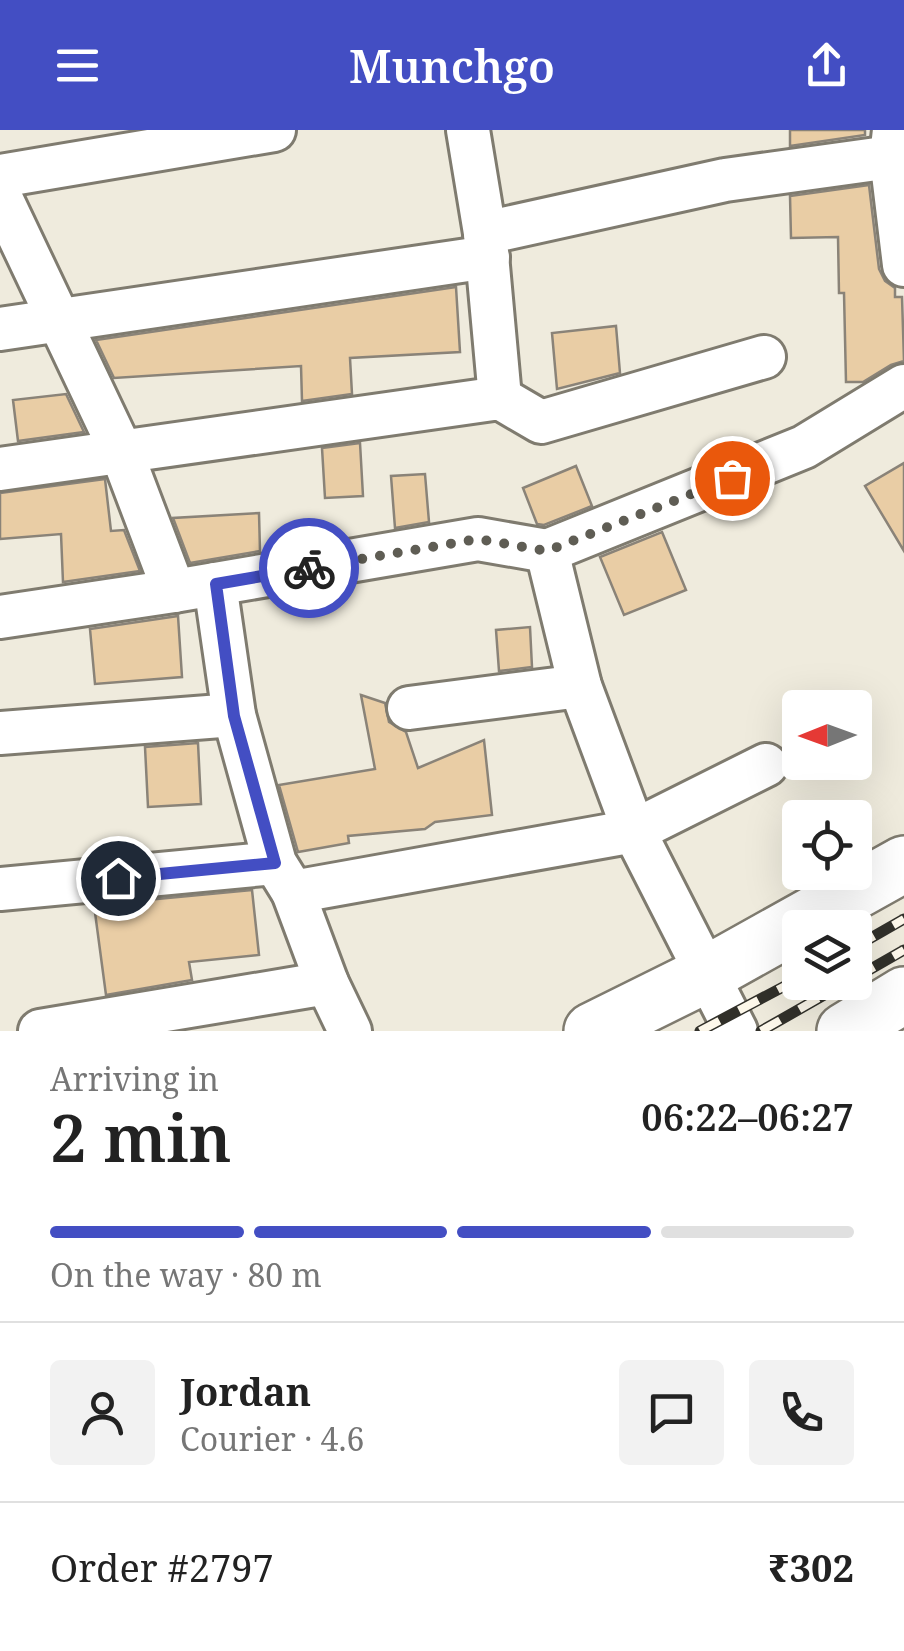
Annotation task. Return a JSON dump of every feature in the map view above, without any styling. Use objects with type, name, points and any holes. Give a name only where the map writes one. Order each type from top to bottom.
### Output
[{"type":"highway","points":[[592,1031],[705,974],[904,864]]},
{"type":"highway","points":[[844,1031],[904,995]]},
{"type":"street","points":[[0,176],[274,130]]},
{"type":"street","points":[[468,130],[486,245],[500,398]]},
{"type":"street","points":[[0,329],[59,322],[486,245],[725,180],[893,143],[904,265]]},
{"type":"street","points":[[0,196],[121,451],[195,588],[284,878],[326,983],[350,1031]]},
{"type":"street","points":[[0,469],[500,398],[541,422],[764,357]]},
{"type":"street","points":[[0,616],[195,588],[478,539],[547,551],[804,447],[904,386]]},
{"type":"street","points":[[547,551],[580,686],[634,831],[736,1031]]},
{"type":"street","points":[[409,708],[580,686]]},
{"type":"street","points":[[0,733],[234,716]]},
{"type":"street","points":[[0,889],[284,878],[634,831],[766,765]]},
{"type":"street","points":[[40,1031],[326,983]]},
{"type":"building","points":[[790,130],[865,130],[865,135],[790,146]]},
{"type":"building","points":[[869,185],[879,269],[885,281],[895,288],[895,297],[902,297],[904,361],[863,382],[846,382],[838,237],[791,238],[790,196]]},
{"type":"building","points":[[456,287],[460,352],[350,358],[352,394],[302,401],[301,366],[114,378],[96,340]]},
{"type":"building","points":[[616,326],[620,373],[557,389],[552,333]]},
{"type":"building","points":[[66,394],[84,432],[18,441],[13,400]]},
{"type":"building","points":[[360,443],[363,496],[325,498],[322,448]]},
{"type":"building","points":[[904,463],[904,551],[865,486]]},
{"type":"building","points":[[576,466],[592,506],[544,525],[537,524],[523,488]]},
{"type":"building","points":[[425,474],[429,522],[395,528],[391,476]]},
{"type":"building","points":[[105,479],[111,531],[124,530],[140,571],[63,582],[61,534],[0,539],[0,493]]},
{"type":"building","points":[[259,513],[260,551],[190,563],[173,518]]},
{"type":"building","points":[[662,532],[686,590],[624,615],[600,557]]},
{"type":"building","points":[[178,616],[182,677],[95,684],[90,629]]},
{"type":"building","points":[[530,627],[532,667],[499,671],[496,630]]},
{"type":"building","points":[[361,695],[385,703],[389,722],[406,732],[418,768],[484,740],[492,815],[435,822],[425,829],[348,836],[349,843],[298,852],[279,785],[375,769]]},
{"type":"building","points":[[198,743],[201,804],[148,807],[145,747]]},
{"type":"building","points":[[252,890],[259,955],[189,962],[192,980],[106,995],[94,905]]},
{"type":"railway","points":[[872,937],[904,919]]},
{"type":"railway","points":[[872,968],[904,950]]},
{"type":"railway","points":[[700,1031],[782,988]]},
{"type":"railway","points":[[761,1031],[815,1000]]},
{"type":"way so far","points":[[309,568],[478,539],[547,551],[732,478]]},
{"type":"route","points":[[118,878],[275,863],[234,716],[216,584],[309,568]]}]
